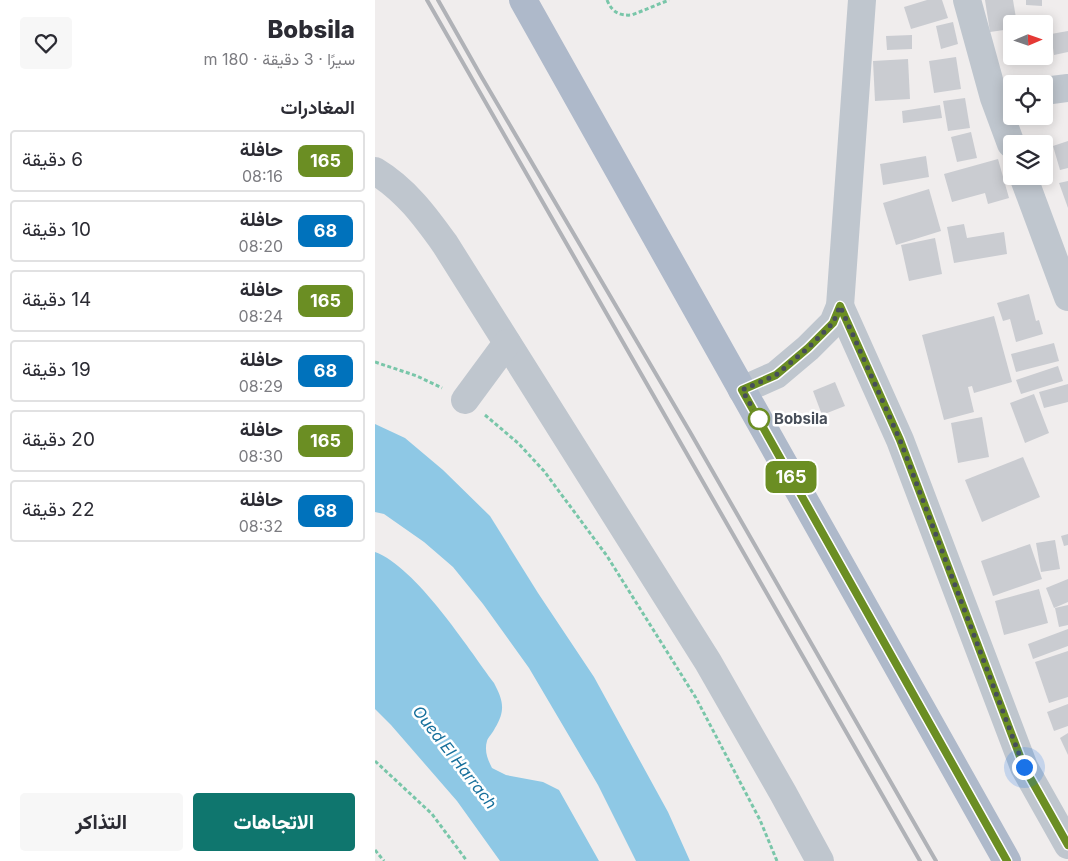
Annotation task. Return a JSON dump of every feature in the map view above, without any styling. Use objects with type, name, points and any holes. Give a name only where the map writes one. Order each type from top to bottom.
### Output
[{"type":"main road","points":[[523,0],[1007,861]]},
{"type":"street","points":[[742,390],[776,375],[808,348],[833,323],[840,306],[862,0]]},
{"type":"street","points":[[967,0],[1003,97]]},
{"type":"street","points":[[1053,90],[1068,88]]},
{"type":"street","points":[[375,171],[403,192],[425,216],[445,244],[708,662],[783,793],[819,861]]},
{"type":"street","points":[[1026,185],[1068,296]]},
{"type":"street","points":[[840,306],[900,440],[1024,767],[1068,845]]},
{"type":"street","points":[[465,400],[507,343]]},
{"type":"path","points":[[607,0],[614,11],[626,16],[632,16],[669,0]]},
{"type":"path","points":[[375,362],[417,376],[465,400],[518,443],[544,471],[607,556],[695,698],[760,820],[777,861]]},
{"type":"path","points":[[375,761],[432,814],[467,861]]},
{"type":"path","points":[[375,850],[384,861]]},
{"type":"water","points":[[375,424],[405,438],[443,470],[490,516],[594,677],[668,812],[690,861],[636,861],[598,785],[529,668],[483,604],[453,567],[424,542],[384,514],[375,512]]},
{"type":"water","name":"Oued El Harrach","points":[[375,552],[391,560],[424,591],[456,630],[494,683],[500,695],[502,710],[501,716],[486,745],[487,755],[492,768],[506,775],[543,782],[559,790],[599,861],[500,861],[457,801],[375,709]]},
{"type":"building","points":[[927,0],[942,0],[948,18],[911,29],[904,7]]},
{"type":"building","points":[[985,0],[1013,0],[1016,15],[1003,15],[1003,30],[990,32]]},
{"type":"building","points":[[1026,0],[1042,0],[1042,6],[1026,5]]},
{"type":"building","points":[[953,22],[958,44],[941,49],[936,26]]},
{"type":"building","points":[[1068,31],[1068,52],[1054,55],[1053,34]]},
{"type":"building","points":[[912,35],[912,49],[887,50],[886,36]]},
{"type":"building","points":[[956,57],[961,89],[934,93],[929,61]]},
{"type":"building","points":[[908,59],[910,99],[875,101],[873,61]]},
{"type":"building","points":[[965,98],[970,128],[948,131],[943,101]]},
{"type":"building","points":[[940,105],[942,118],[903,123],[902,111]]},
{"type":"building","points":[[971,132],[977,158],[957,162],[951,137]]},
{"type":"building","points":[[1068,141],[1068,168],[1060,170],[1053,146]]},
{"type":"building","points":[[926,156],[929,177],[883,185],[880,164]]},
{"type":"building","points":[[998,159],[1003,177],[1003,185],[1005,185],[1009,198],[988,204],[985,193],[952,202],[944,174]]},
{"type":"building","points":[[1068,181],[1068,208],[1059,183]]},
{"type":"building","points":[[929,189],[941,231],[896,245],[883,203]]},
{"type":"building","points":[[964,224],[967,238],[1004,232],[1007,254],[954,263],[947,227]]},
{"type":"building","points":[[935,238],[942,274],[909,281],[901,245]]},
{"type":"building","points":[[1029,294],[1036,321],[1039,320],[1043,334],[1016,342],[1010,319],[1003,321],[997,303]]},
{"type":"building","points":[[994,316],[1012,382],[974,393],[972,386],[968,387],[974,412],[944,420],[922,335]]},
{"type":"building","points":[[1054,343],[1059,361],[1016,372],[1011,354]]},
{"type":"building","points":[[1058,366],[1063,381],[1021,394],[1016,380]]},
{"type":"building","points":[[835,382],[845,406],[822,415],[813,391]]},
{"type":"building","points":[[1068,384],[1068,402],[1044,408],[1039,392]]},
{"type":"building","points":[[1034,394],[1049,433],[1025,443],[1010,403]]},
{"type":"building","points":[[982,417],[989,457],[958,463],[951,423]]},
{"type":"building","points":[[1023,457],[1040,497],[982,522],[965,480]]},
{"type":"building","points":[[1068,534],[1068,545],[1064,546],[1061,536]]},
{"type":"building","points":[[1055,540],[1060,569],[1041,572],[1036,543]]},
{"type":"building","points":[[1030,544],[1042,579],[993,596],[981,561]]},
{"type":"building","points":[[1068,579],[1068,602],[1054,608],[1046,588]]},
{"type":"building","points":[[1039,589],[1048,623],[1004,635],[995,601]]},
{"type":"building","points":[[1068,605],[1068,625],[1059,627],[1055,608]]},
{"type":"building","points":[[1068,629],[1068,646],[1033,659],[1028,644]]},
{"type":"building","points":[[1068,651],[1068,697],[1049,703],[1035,662]]},
{"type":"building","points":[[1068,704],[1068,726],[1054,731],[1047,712]]},
{"type":"building","points":[[1068,733],[1068,755],[1060,738]]},
{"type":"railway","points":[[427,0],[920,861]]},
{"type":"railway","points":[[438,0],[690,432],[936,861]]},
{"type":"bus line","name":"165","points":[[1007,861],[742,390],[776,375],[808,348],[833,323],[840,306],[900,440],[1024,767],[1068,845]]},
{"type":"place","name":"Bobsila","points":[[759,419]]},
{"type":"route","points":[[759,419],[742,390],[776,375],[808,348],[833,323],[840,306],[900,440],[1024,767]]}]
